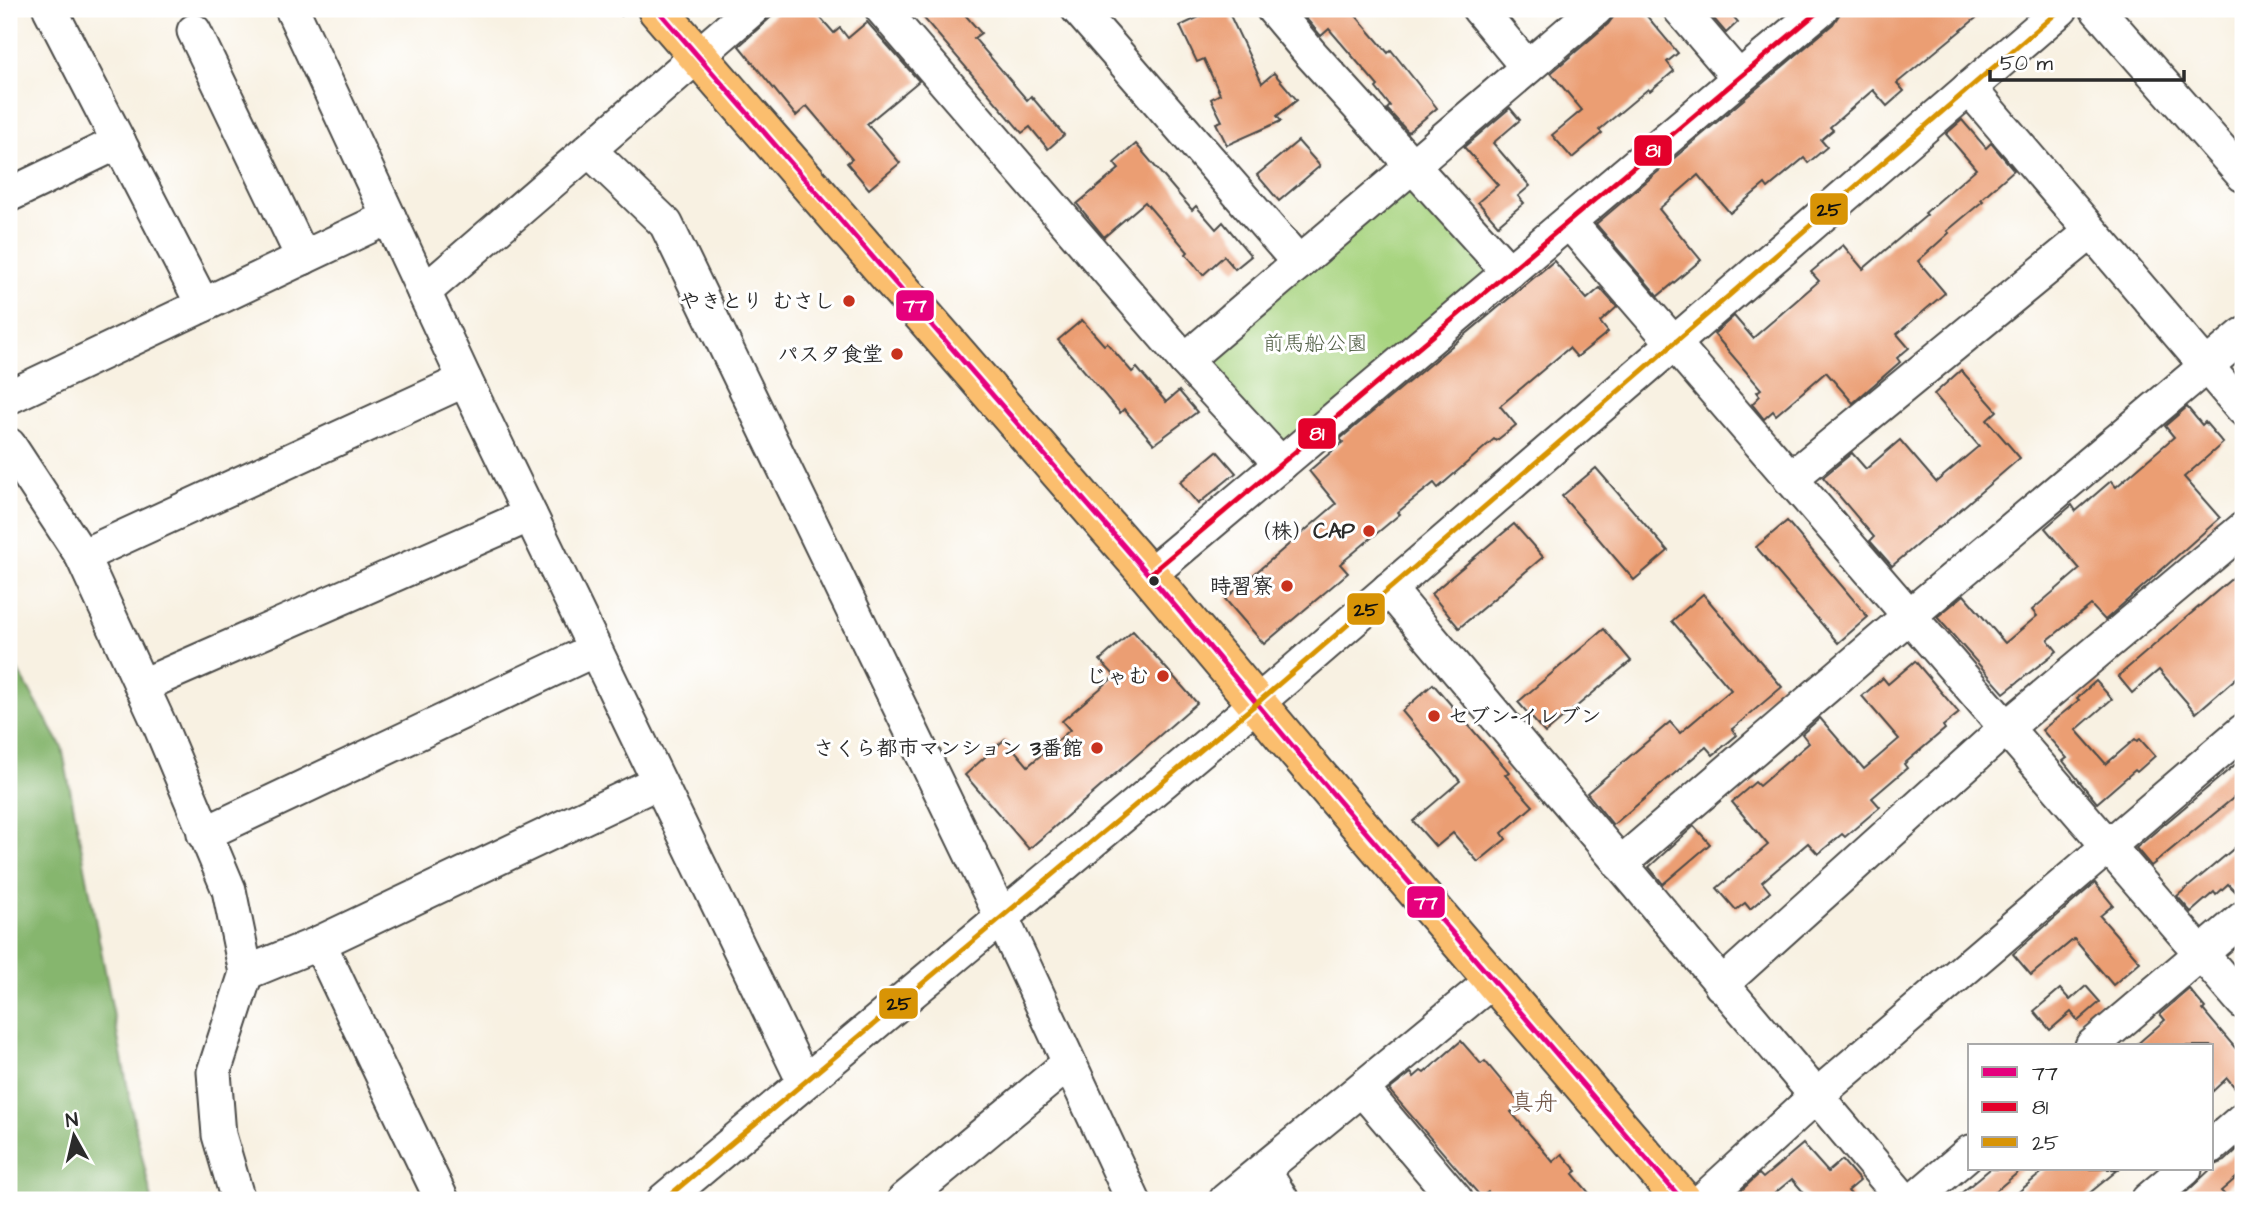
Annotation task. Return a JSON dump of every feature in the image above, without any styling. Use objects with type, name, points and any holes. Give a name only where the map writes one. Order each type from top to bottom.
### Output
[{"type":"main road","points":[[657,9],[1149,576],[1492,981],[1682,1200]]},
{"type":"street","points":[[50,9],[203,305]]},
{"type":"street","points":[[292,9],[465,380],[804,1082]]},
{"type":"street","points":[[424,292],[752,9]]},
{"type":"street","points":[[882,9],[1185,360],[1281,464]]},
{"type":"street","points":[[1078,9],[1299,263]]},
{"type":"street","points":[[1273,9],[1508,272]]},
{"type":"street","points":[[1479,9],[1527,67]]},
{"type":"street","points":[[1185,360],[1596,9]]},
{"type":"street","points":[[1680,9],[1739,78]]},
{"type":"street","points":[[1149,576],[1821,9]]},
{"type":"street","points":[[664,1200],[1256,704],[2061,9]]},
{"type":"street","points":[[2097,9],[2243,175]]},
{"type":"street","points":[[194,31],[303,258]]},
{"type":"street","points":[[1969,88],[2243,409]]},
{"type":"street","points":[[9,195],[119,142]]},
{"type":"street","points":[[590,149],[666,224],[1001,916],[1133,1200]]},
{"type":"street","points":[[9,397],[389,217]]},
{"type":"street","points":[[1569,222],[2243,1002]]},
{"type":"street","points":[[1790,479],[2091,232]]},
{"type":"street","points":[[1620,864],[2243,335]]},
{"type":"street","points":[[82,556],[465,380]]},
{"type":"street","points":[[9,445],[82,556],[161,728],[229,890],[246,973],[214,1072],[219,1135],[238,1200]]},
{"type":"street","points":[[141,686],[530,515]]},
{"type":"street","points":[[1721,985],[2006,729],[2243,529]]},
{"type":"street","points":[[1389,589],[1904,1200]]},
{"type":"street","points":[[204,834],[594,650]]},
{"type":"street","points":[[1703,1200],[1815,1097],[2243,731]]},
{"type":"street","points":[[246,973],[319,943],[658,782]]},
{"type":"street","points":[[2094,1044],[2243,918]]},
{"type":"street","points":[[319,943],[442,1200]]},
{"type":"street","points":[[1226,1200],[1492,981]]},
{"type":"street","points":[[921,1194],[1068,1064]]},
{"type":"street","points":[[1362,1089],[1456,1200]]},
{"type":"street","points":[[2214,1144],[2243,1119]]},
{"type":"street","points":[[1914,1200],[1968,1154]]},
{"type":"street","points":[[2148,1200],[2184,1170]]},
{"type":"street","points":[[1264,1171],[1282,1200]]},
{"type":"green space","name":"前馬船公園","points":[[1410,177],[1498,273],[1281,456],[1193,360]]},
{"type":"green space","points":[[9,655],[62,747],[135,1126],[152,1200],[9,1200]]},
{"type":"building","points":[[780,9],[813,9],[834,33],[840,28],[848,38],[867,22],[919,81],[867,124],[900,163],[869,189],[847,163],[852,159],[807,106],[796,116],[739,46]]},
{"type":"building","points":[[916,9],[960,9],[981,33],[974,38],[1027,100],[1031,96],[1064,135],[1048,149],[1030,127],[1022,133]]},
{"type":"building","points":[[1216,9],[1227,9],[1262,83],[1274,73],[1297,100],[1277,116],[1281,121],[1227,145],[1216,123],[1222,121],[1211,99],[1220,94],[1204,59],[1197,62],[1180,26]]},
{"type":"building","points":[[1298,9],[1353,9],[1351,10],[1388,53],[1391,50],[1437,108],[1408,132],[1387,109],[1390,106],[1376,88],[1378,86],[1329,29],[1321,36]]},
{"type":"building","points":[[1615,9],[1641,9],[1678,53],[1667,62],[1674,71],[1599,130],[1602,133],[1572,158],[1552,135],[1582,110],[1551,73],[1608,24]]},
{"type":"building","points":[[1714,9],[1727,9],[1738,22],[1726,33],[1709,13]]},
{"type":"building","points":[[1843,9],[1987,9],[1897,83],[1904,91],[1887,106],[1873,90],[1830,127],[1833,130],[1821,140],[1827,147],[1808,163],[1804,158],[1768,188],[1765,184],[1730,213],[1698,175],[1659,209],[1701,260],[1658,296],[1596,224],[1833,24]]},
{"type":"building","points":[[1510,108],[1520,120],[1493,143],[1530,186],[1518,196],[1524,203],[1498,225],[1478,202],[1498,185],[1464,147]]},
{"type":"building","points":[[1962,120],[1986,148],[1991,143],[2014,170],[1918,261],[1945,293],[1897,334],[1909,348],[1897,358],[1900,362],[1853,403],[1826,372],[1776,415],[1773,411],[1764,419],[1752,404],[1760,396],[1757,392],[1761,389],[1714,334],[1734,316],[1753,338],[1819,281],[1811,272],[1843,245],[1863,269],[1927,215],[1925,213],[1976,169],[1946,134]]},
{"type":"building","points":[[1298,141],[1320,166],[1279,201],[1257,175]]},
{"type":"building","points":[[1136,144],[1192,210],[1196,206],[1216,229],[1223,222],[1251,256],[1235,269],[1224,256],[1203,275],[1186,254],[1188,252],[1145,202],[1104,237],[1077,204],[1119,169],[1114,163]]},
{"type":"building","points":[[1554,261],[1587,299],[1600,288],[1617,307],[1600,322],[1608,332],[1577,357],[1569,348],[1500,406],[1516,425],[1496,441],[1494,439],[1438,488],[1434,483],[1398,512],[1400,514],[1340,564],[1348,573],[1264,644],[1225,599],[1336,504],[1309,471],[1343,442],[1340,439]]},
{"type":"building","points":[[1082,320],[1132,372],[1137,368],[1166,402],[1179,391],[1197,412],[1154,444],[1124,409],[1120,413],[1058,340]]},
{"type":"building","points":[[1961,370],[1997,411],[1987,420],[2020,458],[1892,566],[1870,541],[1874,537],[1823,477],[1852,453],[1866,469],[1900,440],[1936,482],[1979,446],[1934,394]]},
{"type":"building","points":[[2187,407],[2202,425],[2205,422],[2223,443],[2184,477],[2220,518],[2105,620],[2091,605],[2048,640],[2057,651],[2004,693],[1937,617],[1964,595],[2005,643],[2037,616],[2032,610],[2080,569],[2045,528],[2072,505],[2076,511],[2111,481],[2116,487],[2174,437],[2165,426]]},
{"type":"building","points":[[1217,451],[1236,473],[1198,504],[1180,482]]},
{"type":"building","points":[[1596,468],[1668,551],[1634,580],[1562,496]]},
{"type":"building","points":[[1787,521],[1868,617],[1838,643],[1756,547]]},
{"type":"building","points":[[1514,524],[1543,557],[1459,628],[1431,594]]},
{"type":"building","points":[[2243,569],[2243,672],[2196,713],[2159,670],[2132,693],[2118,676]]},
{"type":"building","points":[[1703,594],[1782,687],[1732,729],[1737,735],[1713,755],[1706,747],[1613,825],[1587,793],[1670,722],[1680,733],[1731,690],[1672,621]]},
{"type":"building","points":[[1604,629],[1631,661],[1545,733],[1518,702]]},
{"type":"building","name":"さくら都市マンション 3番館","points":[[1133,631],[1197,703],[1029,849],[965,775],[1005,739],[1028,766],[1070,730],[1062,721],[1115,676],[1100,660]]},
{"type":"building","points":[[1915,661],[1959,713],[1943,726],[1945,729],[1904,764],[1907,768],[1872,798],[1880,807],[1845,837],[1842,834],[1818,854],[1808,843],[1762,882],[1770,892],[1750,909],[1745,903],[1736,910],[1717,888],[1768,845],[1732,802],[1755,782],[1759,786],[1809,743],[1802,734],[1820,718],[1864,769],[1899,739],[1862,696],[1883,678],[1888,684]]},
{"type":"building","points":[[2096,681],[2112,699],[2076,730],[2106,764],[2135,739],[2140,739],[2155,756],[2097,803],[2063,761],[2067,758],[2042,730],[2079,700],[2077,698]]},
{"type":"building","points":[[1433,684],[1509,772],[1505,775],[1533,806],[1502,833],[1506,839],[1478,862],[1453,833],[1436,847],[1413,821],[1460,781],[1402,711]]},
{"type":"building","points":[[2243,758],[2243,790],[2151,866],[2136,848]]},
{"type":"building","points":[[1694,826],[1710,844],[1663,884],[1649,867]]},
{"type":"building","points":[[2243,841],[2243,899],[2228,884],[2191,912],[2177,896]]},
{"type":"building","points":[[2095,883],[2113,905],[2100,916],[2140,962],[2113,985],[2074,939],[2031,975],[2013,954]]},
{"type":"building","points":[[2086,986],[2100,1002],[2078,1021],[2071,1012],[2050,1030],[2034,1011],[2060,989],[2070,1000]]},
{"type":"building","points":[[2189,989],[2243,1057],[2243,1097],[2227,1078],[2214,1090],[2214,1044],[2137,1044],[2165,1020],[2160,1014]]},
{"type":"building","points":[[1461,1041],[1481,1064],[1485,1061],[1521,1104],[1511,1112],[1553,1162],[1562,1154],[1577,1171],[1573,1174],[1595,1200],[1495,1200],[1488,1192],[1481,1197],[1389,1090],[1411,1073],[1414,1077],[1421,1071],[1424,1073]]},
{"type":"building","points":[[1803,1144],[1828,1172],[1842,1160],[1860,1181],[1848,1191],[1856,1200],[1810,1200],[1792,1179],[1775,1193],[1782,1200],[1731,1200],[1759,1174],[1763,1178]]},
{"type":"building","points":[[2243,1144],[2243,1172],[2221,1191],[2230,1200],[2178,1200],[2210,1170],[2214,1170],[2215,1165],[2225,1161]]},
{"type":"building","points":[[1989,1170],[2021,1170],[1985,1200],[1953,1200]]},
{"type":"building","points":[[2045,1170],[2118,1170],[2081,1200],[2009,1200]]},
{"type":"transit line","name":"77","points":[[657,9],[1149,575],[1682,1200]]},
{"type":"transit line","name":"81","points":[[1149,575],[1821,9]]},
{"type":"transit line","name":"25","points":[[664,1200],[1256,704],[2061,9]]},
{"type":"place","name":"やきとり むさし","points":[[849,301]]},
{"type":"place","name":"パスタ食堂","points":[[897,354]]},
{"type":"place","name":"（株）CAP","points":[[1369,531]]},
{"type":"place","name":"時習寮","points":[[1287,586]]},
{"type":"place","name":"じゃむ","points":[[1163,676]]},
{"type":"place","name":"セブン-イレブン","points":[[1434,716]]},
{"type":"place","name":"さくら都市マンション 3番館","points":[[1097,748]]},
{"type":"district","name":"真舟","points":[[1534,1102]]}]
